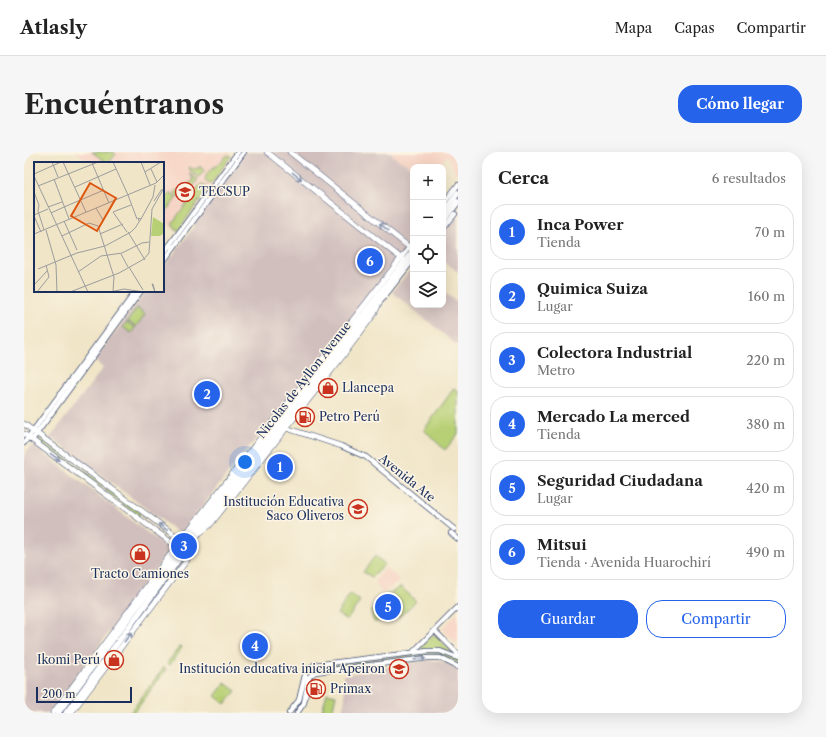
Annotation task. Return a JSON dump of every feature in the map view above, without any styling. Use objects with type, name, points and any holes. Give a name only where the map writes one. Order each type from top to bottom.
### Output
[{"type":"main road","points":[[267,152],[407,261]]},
{"type":"main road","points":[[290,152],[410,248]]},
{"type":"main road","points":[[446,209],[458,194]]},
{"type":"main road","points":[[446,216],[458,202]]},
{"type":"main road","name":"Nicolas de Ayllon Avenue","points":[[185,543],[198,533],[383,296],[407,261]]},
{"type":"main road","name":"Nicolas de Ayllon Avenue","points":[[53,713],[180,549],[282,426],[407,261]]},
{"type":"main road","name":"Nicolas de Ayllon Avenue","points":[[66,713],[78,692],[159,581],[180,549],[407,261]]},
{"type":"main road","points":[[24,424],[185,543]]},
{"type":"main road","points":[[28,437],[180,549]]},
{"type":"main road","points":[[100,491],[106,484]]},
{"type":"main road","points":[[137,518],[142,511]]},
{"type":"main road","name":"Nicolas de Ayllon Avenue","points":[[72,711],[187,560],[180,549]]},
{"type":"main road","points":[[72,711],[78,692],[78,681]]},
{"type":"main road","name":"Nicolas de Ayllon Avenue","points":[[58,713],[78,692]]},
{"type":"street","points":[[164,253],[238,152]]},
{"type":"street","points":[[164,261],[244,152]]},
{"type":"street","points":[[446,200],[458,185]]},
{"type":"street","points":[[446,225],[455,214]]},
{"type":"street","points":[[35,432],[135,292]]},
{"type":"street","points":[[24,443],[28,437],[35,432],[140,292]]},
{"type":"street","name":"Avenida Ate","points":[[282,426],[341,446],[366,457],[453,531],[458,540]]},
{"type":"street","points":[[412,653],[458,607]]},
{"type":"street","points":[[435,630],[458,654]]},
{"type":"street","points":[[289,713],[299,700],[306,672],[314,665],[440,651],[458,658]]},
{"type":"street","points":[[297,713],[304,703],[309,677],[312,673],[428,658],[440,658],[458,667]]},
{"type":"shaded area","name":"TECSUP","points":[[76,152],[229,152],[230,160],[178,232],[164,222],[164,162],[89,162]]},
{"type":"shaded area","points":[[244,152],[391,152],[393,156],[410,166],[410,245],[180,534],[53,439],[43,453],[170,550],[49,713],[24,713],[24,455],[32,445],[40,451],[103,368],[94,360],[145,292],[164,292],[164,267],[193,228],[196,220]]},
{"type":"shaded area","points":[[391,152],[458,152],[458,177],[447,156],[440,164],[410,164],[410,166],[393,156]]},
{"type":"shaded area","points":[[446,193],[458,197],[458,272],[446,263]]},
{"type":"shaded area","points":[[410,270],[410,307],[392,292]]},
{"type":"shaded area","points":[[446,294],[458,302],[458,346],[412,308],[446,308]]},
{"type":"shaded area","points":[[386,568],[401,580],[382,594],[375,580]]},
{"type":"shaded area","points":[[458,612],[458,645],[442,629]]},
{"type":"shaded area","points":[[249,630],[272,646],[261,662],[238,646]]},
{"type":"shaded area","points":[[427,660],[441,661],[458,669],[458,713],[342,713],[345,698],[343,675]]},
{"type":"green space","points":[[92,152],[113,152],[116,154],[110,162],[106,162]]},
{"type":"green space","points":[[229,155],[231,156],[210,184],[205,180],[207,174]]},
{"type":"green space","points":[[200,166],[204,171],[199,177],[191,172],[189,167],[193,169],[199,168]]},
{"type":"green space","points":[[190,174],[198,179],[190,189],[188,184],[194,180]]},
{"type":"green space","points":[[202,184],[206,186],[206,191],[178,231],[173,225],[173,222]]},
{"type":"green space","points":[[186,185],[189,190],[177,197],[174,192]]},
{"type":"green space","points":[[172,193],[176,199],[164,214],[164,197]]},
{"type":"green space","points":[[137,308],[145,314],[136,327],[128,321]]},
{"type":"green space","points":[[127,322],[135,328],[131,333],[123,327]]},
{"type":"green space","points":[[454,388],[458,390],[458,434],[445,450],[424,430]]},
{"type":"green space","points":[[40,438],[103,485],[102,488],[38,442]]},
{"type":"green space","points":[[106,488],[140,512],[139,516],[104,490]]},
{"type":"green space","points":[[375,556],[385,564],[372,577],[363,572]]},
{"type":"green space","points":[[401,587],[416,601],[406,611],[394,619],[374,622],[372,616],[375,605],[385,596]]},
{"type":"green space","points":[[350,594],[360,601],[347,620],[337,614]]},
{"type":"green space","points":[[434,634],[454,654],[439,649],[418,650]]},
{"type":"green space","points":[[180,646],[182,647],[170,665],[167,663]]},
{"type":"green space","points":[[435,652],[458,659],[458,664],[450,659],[435,655],[317,669],[317,667]]},
{"type":"green space","points":[[164,667],[166,669],[134,713],[130,713]]},
{"type":"green space","points":[[225,683],[236,691],[225,704],[215,696]]},
{"type":"green space","points":[[327,693],[336,695],[332,713],[322,711]]},
{"type":"place","name":"TECSUP","points":[[185,192]]},
{"type":"place","name":"Mitsui","points":[[370,261]]},
{"type":"place","name":"Llancepa","points":[[328,388]]},
{"type":"place","name":"Quimica Suiza","points":[[207,394]]},
{"type":"place","name":"Petro Perú","points":[[305,417]]},
{"type":"place","name":"Inca Power","points":[[280,467]]},
{"type":"place","name":"Institución Educativa Saco Oliveros","points":[[358,509]]},
{"type":"place","name":"Colectora Industrial","points":[[184,546]]},
{"type":"place","name":"Tracto Camiones","points":[[140,554]]},
{"type":"place","name":"Seguridad Ciudadana","points":[[388,607]]},
{"type":"place","name":"Mercado La merced","points":[[255,646]]},
{"type":"place","name":"Ikomi Perú","points":[[114,660]]},
{"type":"place","name":"Institución educativa inicial Apeiron","points":[[399,669]]},
{"type":"place","name":"Primax","points":[[316,689]]}]
